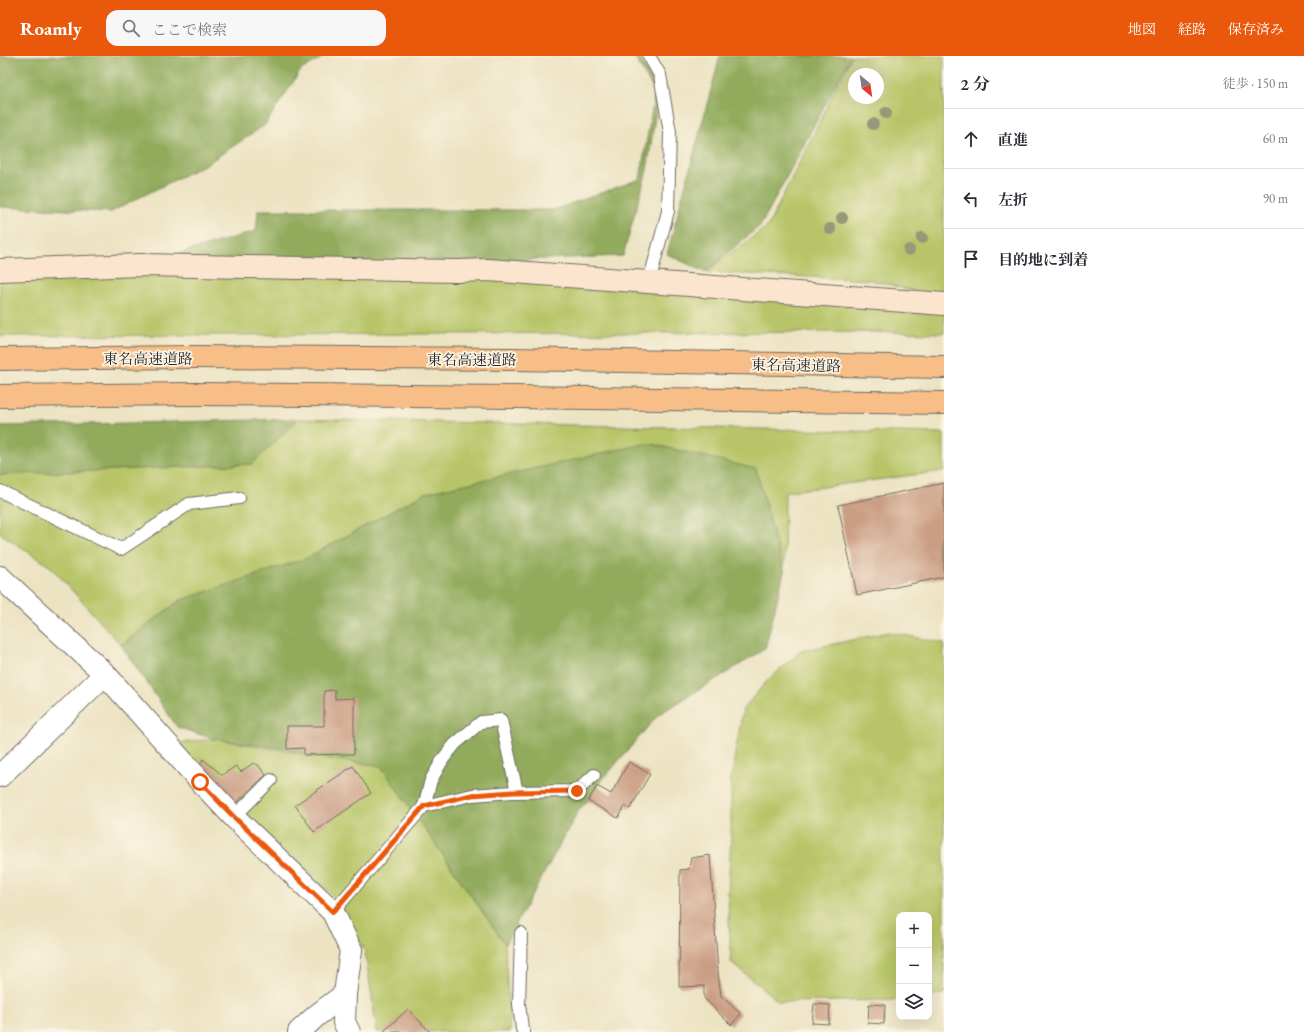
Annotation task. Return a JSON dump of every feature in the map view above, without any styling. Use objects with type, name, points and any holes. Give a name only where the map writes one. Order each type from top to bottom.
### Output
[{"type":"highway","name":"東名高速道路","points":[[0,358],[202,357],[500,359],[944,367]]},
{"type":"highway","points":[[0,396],[211,394],[508,396],[944,403]]},
{"type":"street","points":[[0,270],[141,265],[448,271],[488,270],[944,304]]},
{"type":"street","points":[[0,577],[105,674],[200,782],[234,817],[333,912],[351,950],[345,994],[344,1022],[349,1032]]},
{"type":"street","points":[[0,776],[105,674]]},
{"type":"street","points":[[299,1032],[316,1016],[345,994]]},
{"type":"lane","points":[[649,56],[660,75],[670,132],[668,211],[649,282]]},
{"type":"lane","points":[[0,491],[121,549],[189,504],[239,498]]},
{"type":"lane","points":[[333,912],[424,806],[431,780],[443,759],[455,744],[481,722],[501,720],[517,792]]},
{"type":"lane","points":[[424,806],[472,795],[517,792],[577,791],[594,774]]},
{"type":"lane","points":[[234,817],[271,780]]},
{"type":"lane","points":[[521,933],[519,1004],[522,1029],[524,1032]]},
{"type":"green space","points":[[0,56],[325,56],[301,70],[265,125],[208,163],[111,212],[0,207]]},
{"type":"green space","points":[[634,56],[638,56],[659,91],[647,170],[623,256],[240,270],[141,265],[256,231],[258,210],[553,210],[640,179],[655,92]]},
{"type":"green space","points":[[720,56],[851,56],[761,225],[705,272],[667,254]]},
{"type":"green space","points":[[852,56],[944,56],[944,299],[871,280],[705,272],[768,226]]},
{"type":"green space","points":[[226,266],[944,301],[944,333],[861,332],[0,336],[0,270]]},
{"type":"green space","points":[[298,419],[944,433],[944,471],[785,492],[784,572],[756,469],[425,493],[307,558],[179,601],[121,645],[51,567],[0,533],[0,473],[252,464]]},
{"type":"green space","points":[[298,419],[252,464],[0,475],[0,426]]},
{"type":"green space","points":[[648,443],[756,469],[784,572],[765,649],[658,715],[597,786],[588,801],[579,810],[505,944],[381,766],[304,755],[287,749],[214,739],[177,727],[121,645],[179,601],[307,558],[425,493]]},
{"type":"green space","points":[[889,632],[944,643],[944,993],[932,997],[932,912],[896,912],[896,1000],[779,1002],[731,962],[728,896],[731,834],[731,778],[743,709],[767,681],[801,651]]},
{"type":"green space","points":[[214,739],[381,766],[505,944],[510,1032],[377,1032],[365,951],[331,894],[234,805],[178,743]]},
{"type":"building","points":[[944,483],[944,577],[857,595],[838,505]]},
{"type":"building","points":[[335,690],[335,699],[354,698],[354,754],[304,755],[304,748],[287,749],[287,726],[324,726],[324,691]]},
{"type":"building","points":[[203,759],[222,775],[236,766],[241,772],[253,763],[258,765],[266,775],[234,805],[198,766]]},
{"type":"building","points":[[629,762],[650,774],[630,809],[625,806],[618,818],[588,801],[597,786],[611,794]]},
{"type":"building","points":[[353,766],[371,793],[314,832],[295,805]]},
{"type":"building","points":[[710,855],[721,996],[741,1014],[731,1025],[704,998],[704,986],[679,987],[680,870],[689,869],[691,858]]},
{"type":"building","points":[[814,1004],[830,1005],[829,1024],[812,1023]]},
{"type":"building","points":[[869,1004],[885,1005],[884,1024],[868,1023]]},
{"type":"building","points":[[408,1009],[430,1032],[383,1032]]},
{"type":"route","points":[[200,782],[234,817],[333,912],[424,806],[472,795],[513,792],[577,791]]}]
